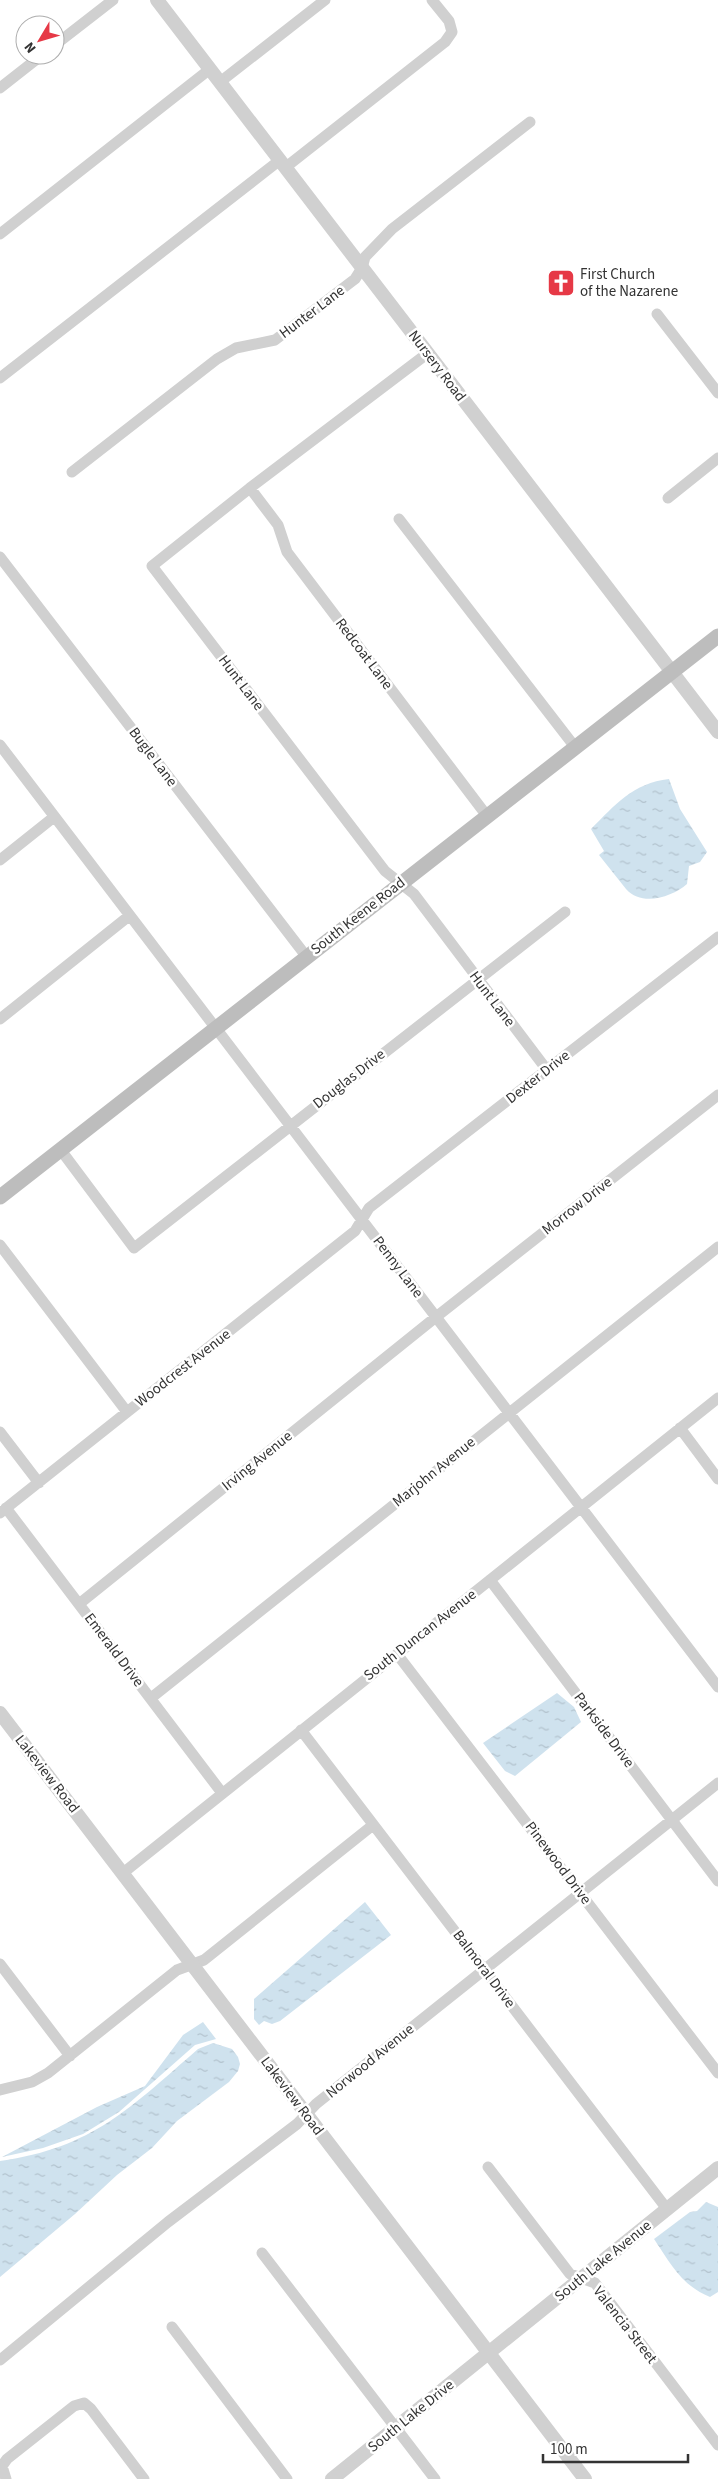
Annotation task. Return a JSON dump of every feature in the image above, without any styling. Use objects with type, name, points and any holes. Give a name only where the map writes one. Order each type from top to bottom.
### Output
[{"type":"main road","name":"South Keene Road","points":[[0,1197],[215,1027],[718,636]]},
{"type":"street","points":[[65,37],[113,0]]},
{"type":"street","name":"Nursery Road","points":[[157,0],[718,732]]},
{"type":"street","points":[[220,82],[325,0]]},
{"type":"street","points":[[0,378],[445,42],[452,32],[448,21],[432,0]]},
{"type":"street","points":[[0,88],[29,65]]},
{"type":"street","points":[[0,234],[210,69]]},
{"type":"street","name":"Hunter Lane","points":[[72,472],[217,359],[236,348],[275,340],[294,327],[356,278],[362,268],[365,257],[392,229],[530,122]]},
{"type":"street","points":[[657,314],[718,393]]},
{"type":"street","name":"Hunt Lane","points":[[428,353],[250,488],[152,566],[385,871],[414,894],[547,1070]]},
{"type":"street","points":[[668,498],[718,458]]},
{"type":"street","name":"Redcoat Lane","points":[[250,488],[278,525],[287,552],[487,816]]},
{"type":"street","points":[[399,519],[575,747]]},
{"type":"street","name":"Bugle Lane","points":[[0,558],[306,956]]},
{"type":"street","name":"Penny Lane","points":[[0,745],[718,1687]]},
{"type":"street","points":[[0,860],[54,817]]},
{"type":"street","name":"Douglas Drive","points":[[60,1149],[134,1248],[565,912]]},
{"type":"street","points":[[0,1018],[129,916]]},
{"type":"street","name":"Dexter Drive","points":[[362,1220],[369,1208],[718,937]]},
{"type":"street","name":"Morrow Drive","points":[[436,1317],[718,1095]]},
{"type":"street","name":"Woodcrest Avenue","points":[[3,1511],[355,1230],[362,1220]]},
{"type":"street","points":[[0,1245],[127,1412]]},
{"type":"street","name":"Marjohn Avenue","points":[[150,1698],[718,1247]]},
{"type":"street","name":"Irving Avenue","points":[[79,1604],[436,1317]]},
{"type":"street","name":"South Duncan Avenue","points":[[123,1873],[580,1506],[718,1398]]},
{"type":"street","points":[[680,1428],[718,1478]]},
{"type":"street","points":[[0,1432],[38,1482]]},
{"type":"street","name":"Emerald Drive","points":[[3,1511],[79,1604],[222,1793]]},
{"type":"street","name":"Parkside Drive","points":[[490,1580],[718,1881]]},
{"type":"street","name":"Pinewood Drive","points":[[397,1654],[718,2073]]},
{"type":"street","name":"Lakeview Road","points":[[0,1713],[585,2479]]},
{"type":"street","name":"Balmoral Drive","points":[[301,1730],[667,2209]]},
{"type":"street","name":"Norwood Avenue","points":[[0,2360],[168,2222],[297,2124],[306,2114],[580,1892],[718,1783]]},
{"type":"street","points":[[0,2090],[32,2082],[48,2073],[177,1970],[204,1960],[373,1825]]},
{"type":"street","points":[[0,1964],[70,2056]]},
{"type":"street","name":"Valencia Street","points":[[488,2167],[570,2274],[594,2283],[718,2445]]},
{"type":"street","name":"South Lake Avenue","points":[[489,2353],[718,2168]]},
{"type":"street","points":[[262,2253],[435,2479]]},
{"type":"street","points":[[172,2327],[286,2479]]},
{"type":"street","name":"South Lake Drive","points":[[332,2479],[489,2353]]},
{"type":"street","points":[[6,2479],[2,2466],[7,2459],[74,2406],[84,2403],[91,2409],[144,2479]]},
{"type":"water","points":[[669,779],[680,809],[707,852],[700,862],[689,866],[687,884],[681,889],[657,898],[640,898],[626,889],[599,855],[604,851],[591,829],[635,790],[656,781]]},
{"type":"water","points":[[557,1693],[574,1707],[581,1722],[515,1776],[505,1771],[483,1743]]},
{"type":"water","points":[[365,1902],[391,1935],[280,2021],[272,2024],[264,2021],[259,2025],[254,2019],[254,1999]]},
{"type":"water","points":[[203,2022],[216,2039],[195,2045],[119,2112],[83,2134],[43,2148],[2,2157],[97,2107],[145,2086],[183,2035]]},
{"type":"water","points":[[213,2043],[232,2049],[238,2057],[240,2064],[238,2071],[229,2082],[177,2121],[152,2148],[117,2175],[75,2214],[0,2277],[0,2161],[32,2155],[61,2146],[86,2135],[109,2122],[130,2106],[198,2049]]},
{"type":"water","points":[[706,2202],[718,2207],[718,2292],[710,2297],[691,2286],[677,2273],[654,2239],[690,2212],[697,2211]]},
{"type":"place","name":"First Church of the Nazarene","points":[[561,283]]}]
